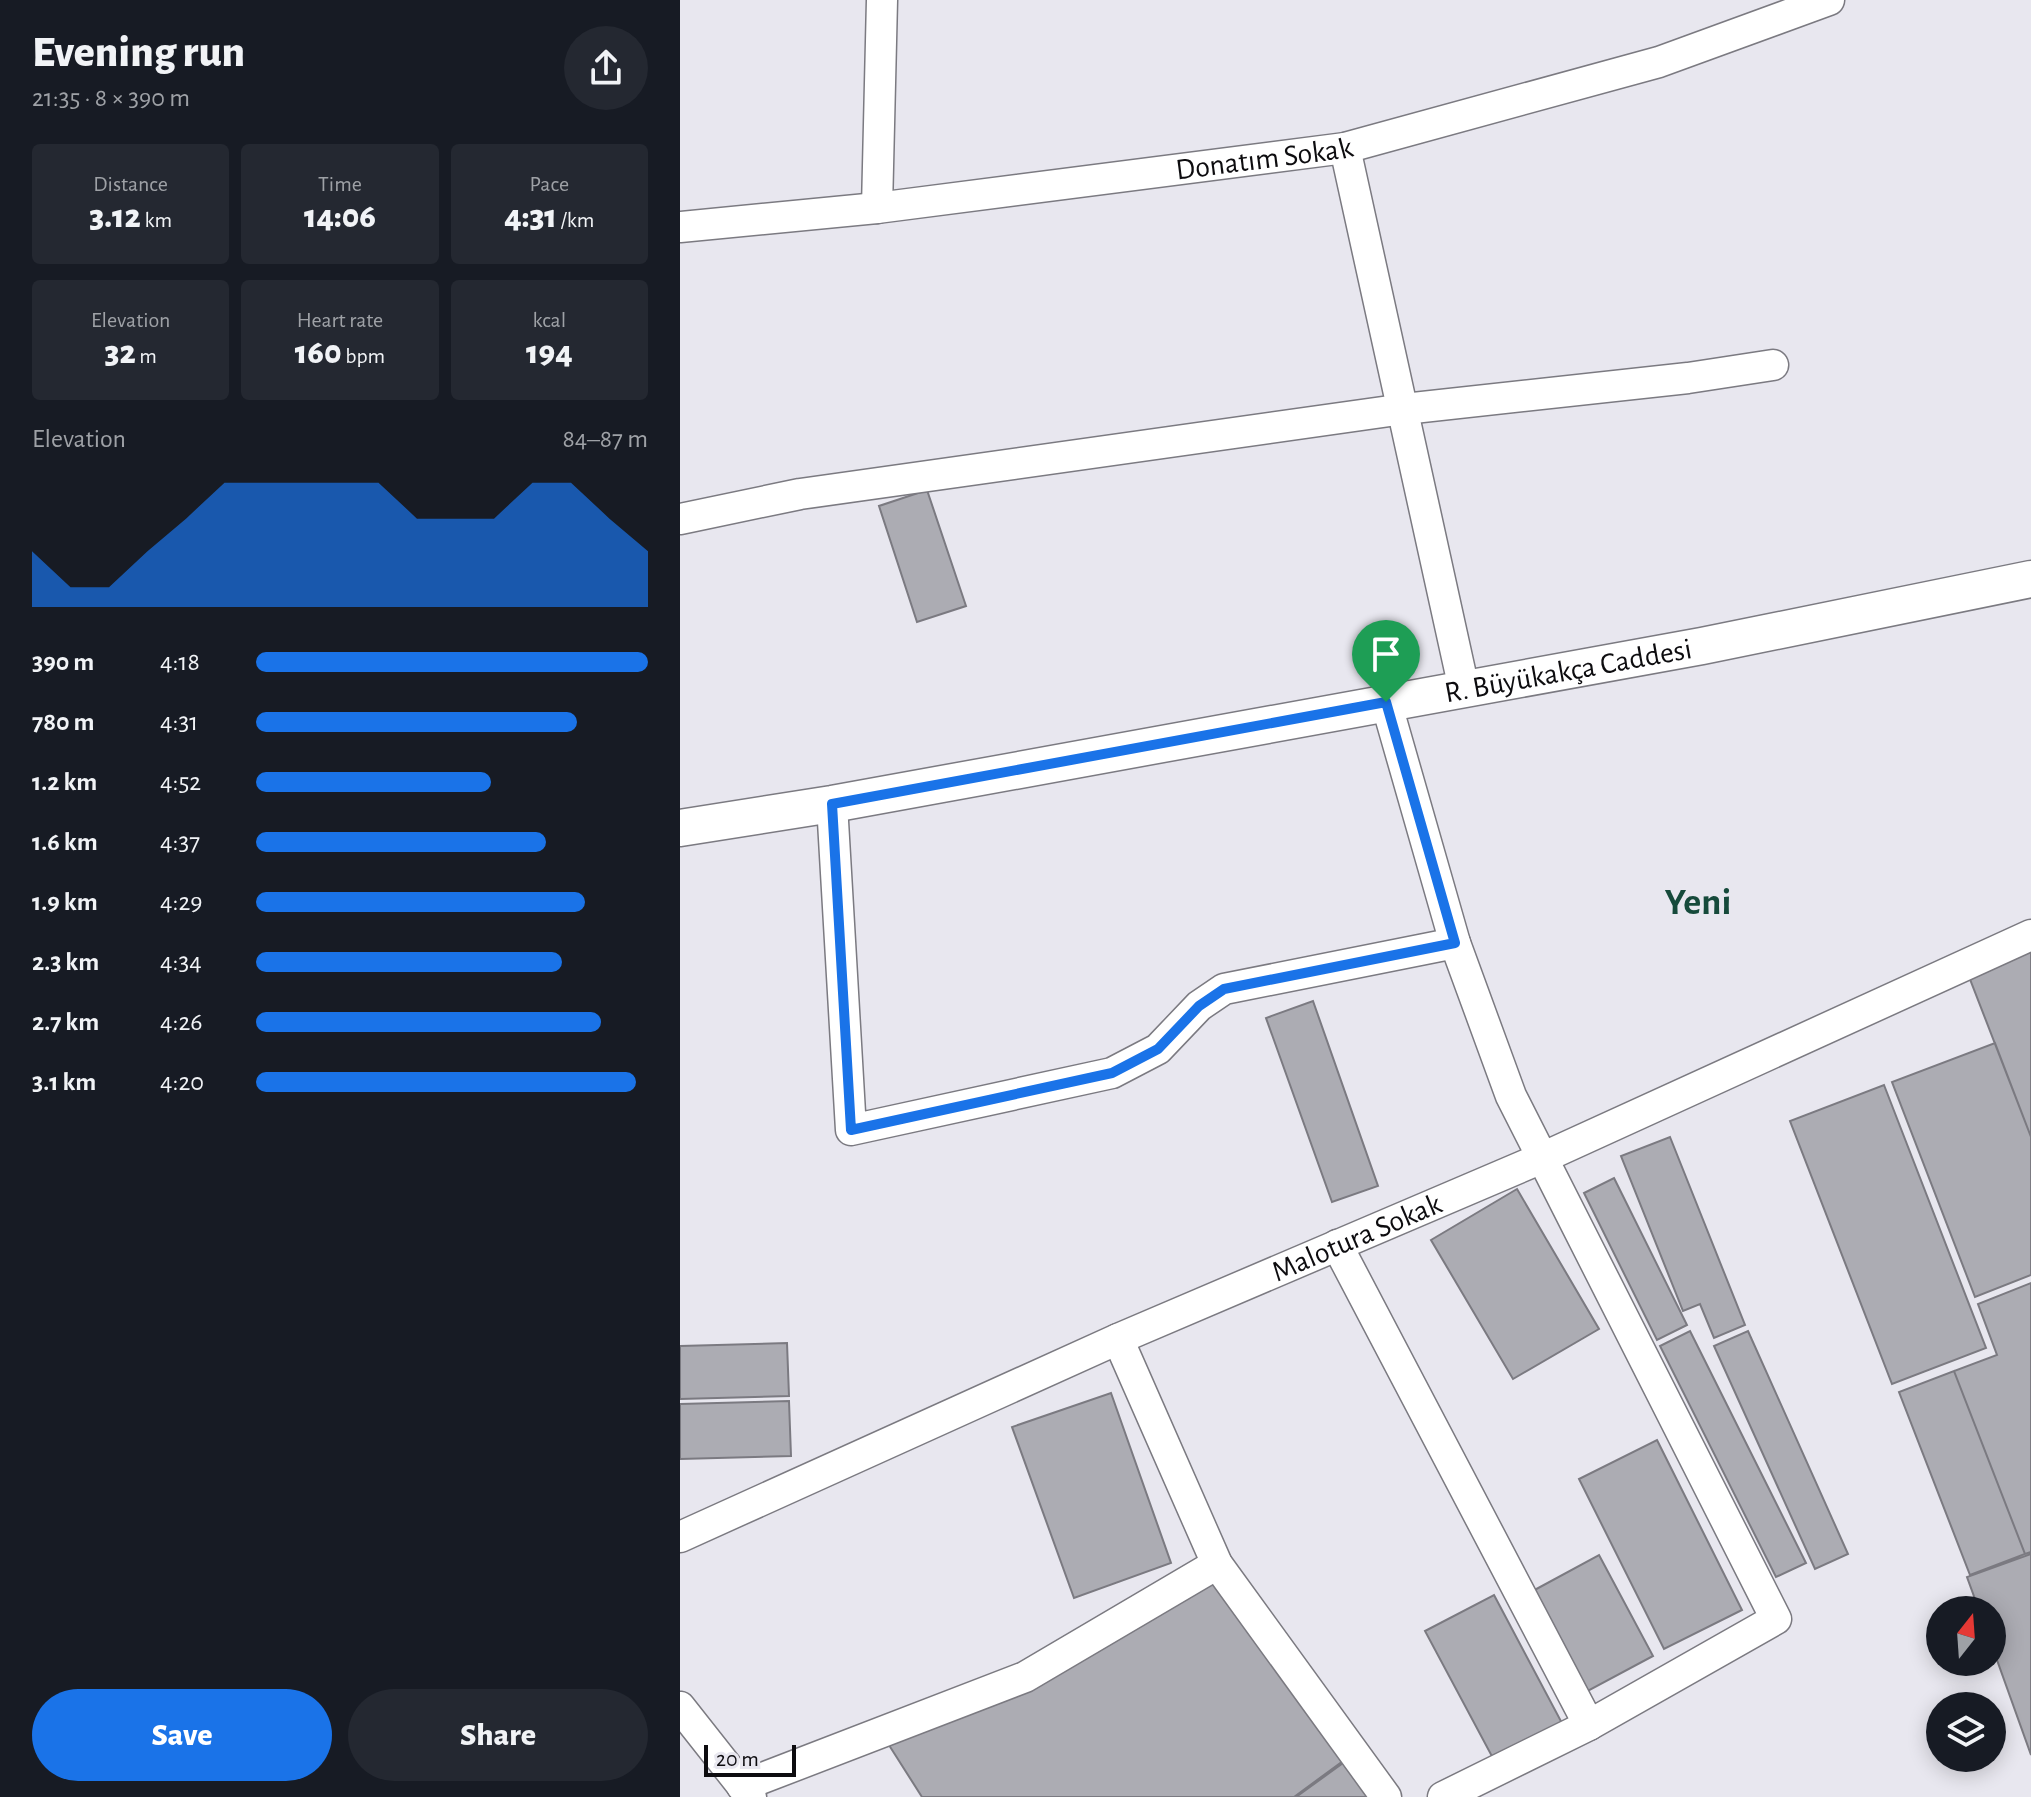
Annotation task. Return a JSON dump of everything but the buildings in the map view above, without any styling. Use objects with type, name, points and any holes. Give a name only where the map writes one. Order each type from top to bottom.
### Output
[{"type":"street","points":[[877,208],[882,0]]},
{"type":"street","name":"Donatım Sokak","points":[[680,227],[877,208],[1345,148],[1659,62],[1829,0]]},
{"type":"street","points":[[1345,148],[1464,689]]},
{"type":"street","points":[[680,519],[800,494],[1404,409],[1688,378],[1773,365]]},
{"type":"street","name":"R. Büyükakça Caddesi","points":[[680,828],[832,804],[1702,646],[2031,579]]},
{"type":"street","points":[[1386,702],[1455,943],[1511,1096],[1776,1619],[1589,1725],[1443,1797]]},
{"type":"street","points":[[832,804],[851,1130],[1112,1073],[1158,1049],[1199,1006],[1224,989],[1455,943]]},
{"type":"street","name":"Malotura Sokak","points":[[680,1537],[1118,1339],[1542,1158],[2031,935]]},
{"type":"street","points":[[1337,1245],[1589,1725]]},
{"type":"street","points":[[1118,1339],[1217,1564],[1386,1797]]},
{"type":"street","points":[[680,1707],[747,1791],[1025,1677],[1217,1564]]},
{"type":"district","name":"Yeni","points":[[1698,901]]},
{"type":"route","points":[[1386,702],[1455,943],[1251,981],[1224,989],[1199,1006],[1158,1049],[1112,1073],[851,1130],[832,804],[1386,702]]}]
